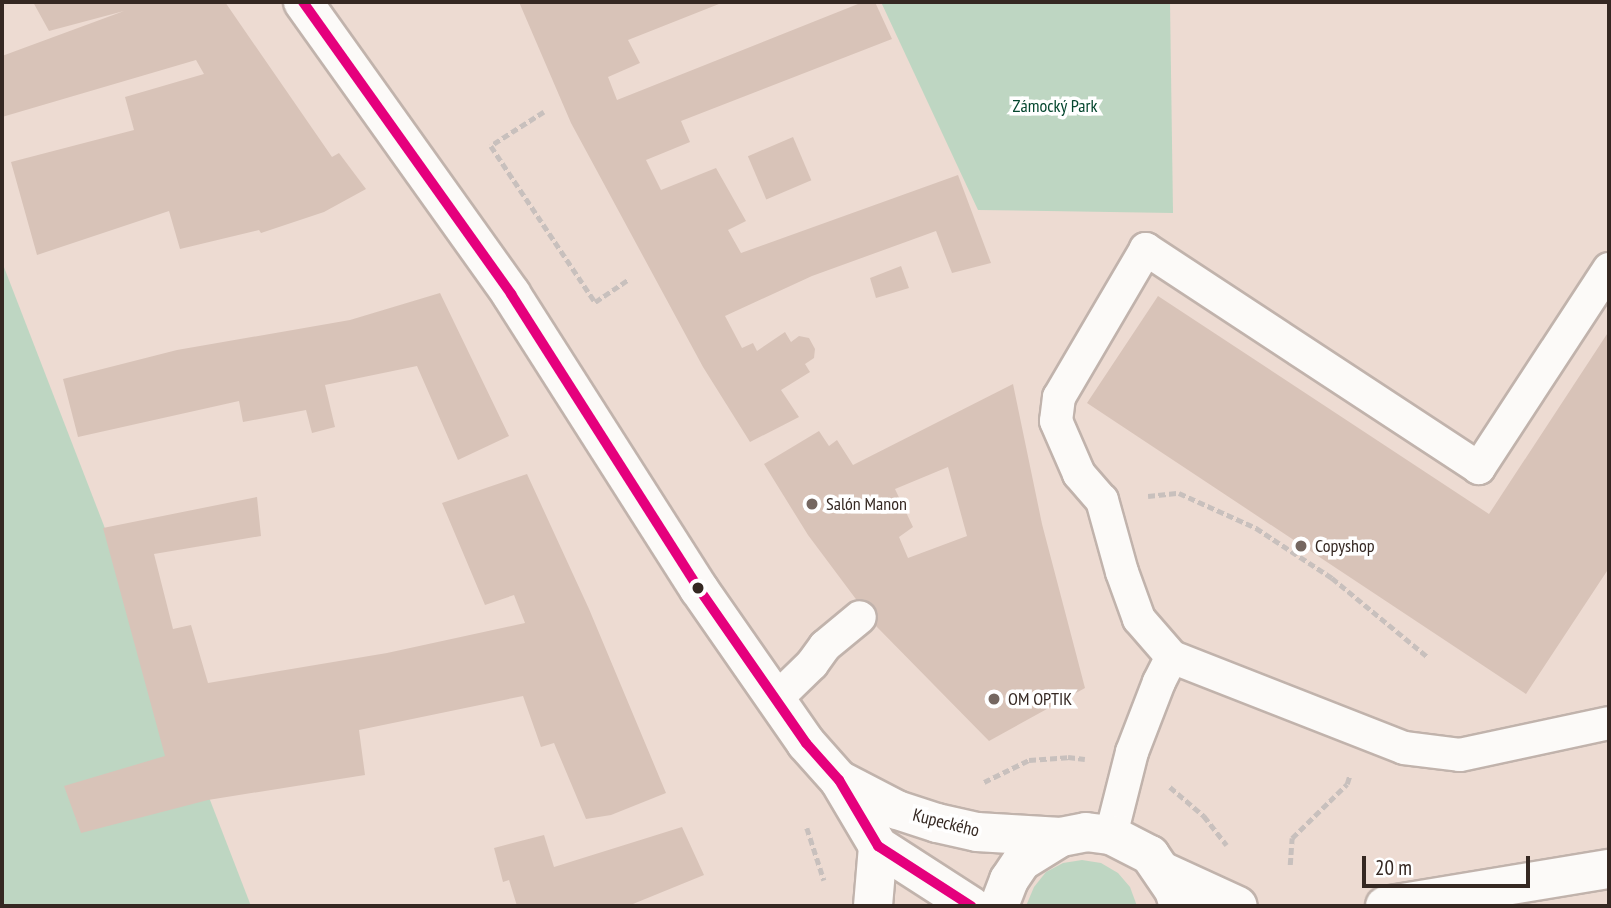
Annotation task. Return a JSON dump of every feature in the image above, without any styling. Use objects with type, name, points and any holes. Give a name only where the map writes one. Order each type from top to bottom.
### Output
[{"type":"street","name":"Kupeckého","points":[[303,2],[511,294],[775,700],[806,743],[839,780],[878,846],[971,906]]},
{"type":"street","name":"Kupeckého","points":[[839,780],[897,810],[977,832],[1060,837],[1086,832],[1111,835]]},
{"type":"street","points":[[1111,835],[1150,855],[1164,872],[1179,906]]},
{"type":"street","points":[[999,906],[1009,880],[1023,861],[1060,837]]},
{"type":"street","points":[[873,906],[878,846]]},
{"type":"street","points":[[1385,906],[1609,869]]},
{"type":"street","points":[[1164,872],[1238,906]]},
{"type":"lane","points":[[1609,269],[1479,468],[1146,249],[1059,397],[1056,421],[1079,474],[1102,500],[1139,619],[1172,657],[1404,748],[1460,755],[1609,723]]},
{"type":"lane","points":[[775,700],[812,664],[825,646],[860,617]]},
{"type":"lane","points":[[1111,835],[1132,752],[1158,681],[1172,657]]},
{"type":"path","points":[[544,112],[491,146],[595,303],[629,279]]},
{"type":"path","points":[[1179,493],[1256,528],[1332,578],[1428,657]]},
{"type":"path","points":[[1295,554],[1301,546]]},
{"type":"path","points":[[1290,865],[1292,838],[1347,783],[1364,733]]},
{"type":"path","points":[[974,788],[1007,769],[1029,761],[1068,757],[1088,760]]},
{"type":"path","points":[[1162,782],[1204,816],[1233,856]]},
{"type":"green space","name":"Zámocký Park","points":[[881,2],[1170,2],[1173,213],[978,210]]},
{"type":"green space","points":[[2,262],[251,906],[2,906]]},
{"type":"green space","points":[[1082,860],[1101,863],[1118,873],[1130,887],[1137,906],[1026,906],[1034,887],[1046,872],[1063,863]]},
{"type":"building","points":[[33,2],[225,2],[332,157],[339,153],[366,189],[324,212],[261,233],[259,230],[180,249],[169,211],[37,255],[11,162],[134,130],[125,97],[204,74],[196,60],[2,117],[2,56],[124,11],[49,31]]},
{"type":"building","points":[[519,2],[724,2],[628,40],[640,63],[608,77],[617,100],[863,2],[875,2],[892,39],[681,121],[690,142],[646,160],[661,190],[716,168],[746,221],[728,230],[741,253],[958,175],[991,263],[952,273],[936,231],[812,276],[725,316],[742,348],[753,343],[757,351],[785,332],[791,342],[799,336],[809,338],[815,349],[814,358],[805,364],[810,372],[781,390],[799,417],[750,442],[703,367],[571,123]]},
{"type":"building","points":[[793,137],[811,180],[766,199],[748,156]]},
{"type":"building","points":[[901,266],[909,288],[876,298],[870,278]]},
{"type":"building","points":[[440,293],[509,436],[458,460],[417,366],[325,385],[335,427],[312,433],[306,410],[243,422],[239,401],[78,437],[63,379],[177,350],[350,320]]},
{"type":"building","points":[[1158,296],[1489,514],[1609,331],[1609,568],[1526,694],[1087,403]]},
{"type":"building","points":[[1013,384],[1042,524],[1085,688],[989,741],[876,626],[808,535],[764,464],[819,431],[829,446],[837,440],[853,465]],"holes":[[[948,467],[967,536],[908,558],[899,537],[913,527],[895,489]]]},
{"type":"building","points":[[527,474],[589,609],[666,793],[611,815],[586,819],[554,743],[541,747],[523,696],[359,730],[365,775],[208,800],[81,833],[64,786],[165,756],[103,528],[257,497],[261,536],[154,554],[173,629],[191,625],[208,683],[387,653],[525,623],[514,595],[485,605],[442,503]]},
{"type":"building","points":[[682,827],[704,875],[628,906],[517,906],[509,880],[503,882],[494,848],[544,835],[554,867]]},
{"type":"transit line","points":[[303,2],[511,294],[699,589],[806,743],[839,780],[878,846],[971,906]]},
{"type":"place","name":"Salón Manon","points":[[812,504]]},
{"type":"place","name":"Copyshop","points":[[1301,546]]},
{"type":"place","name":"OM OPTIK","points":[[994,699]]}]
